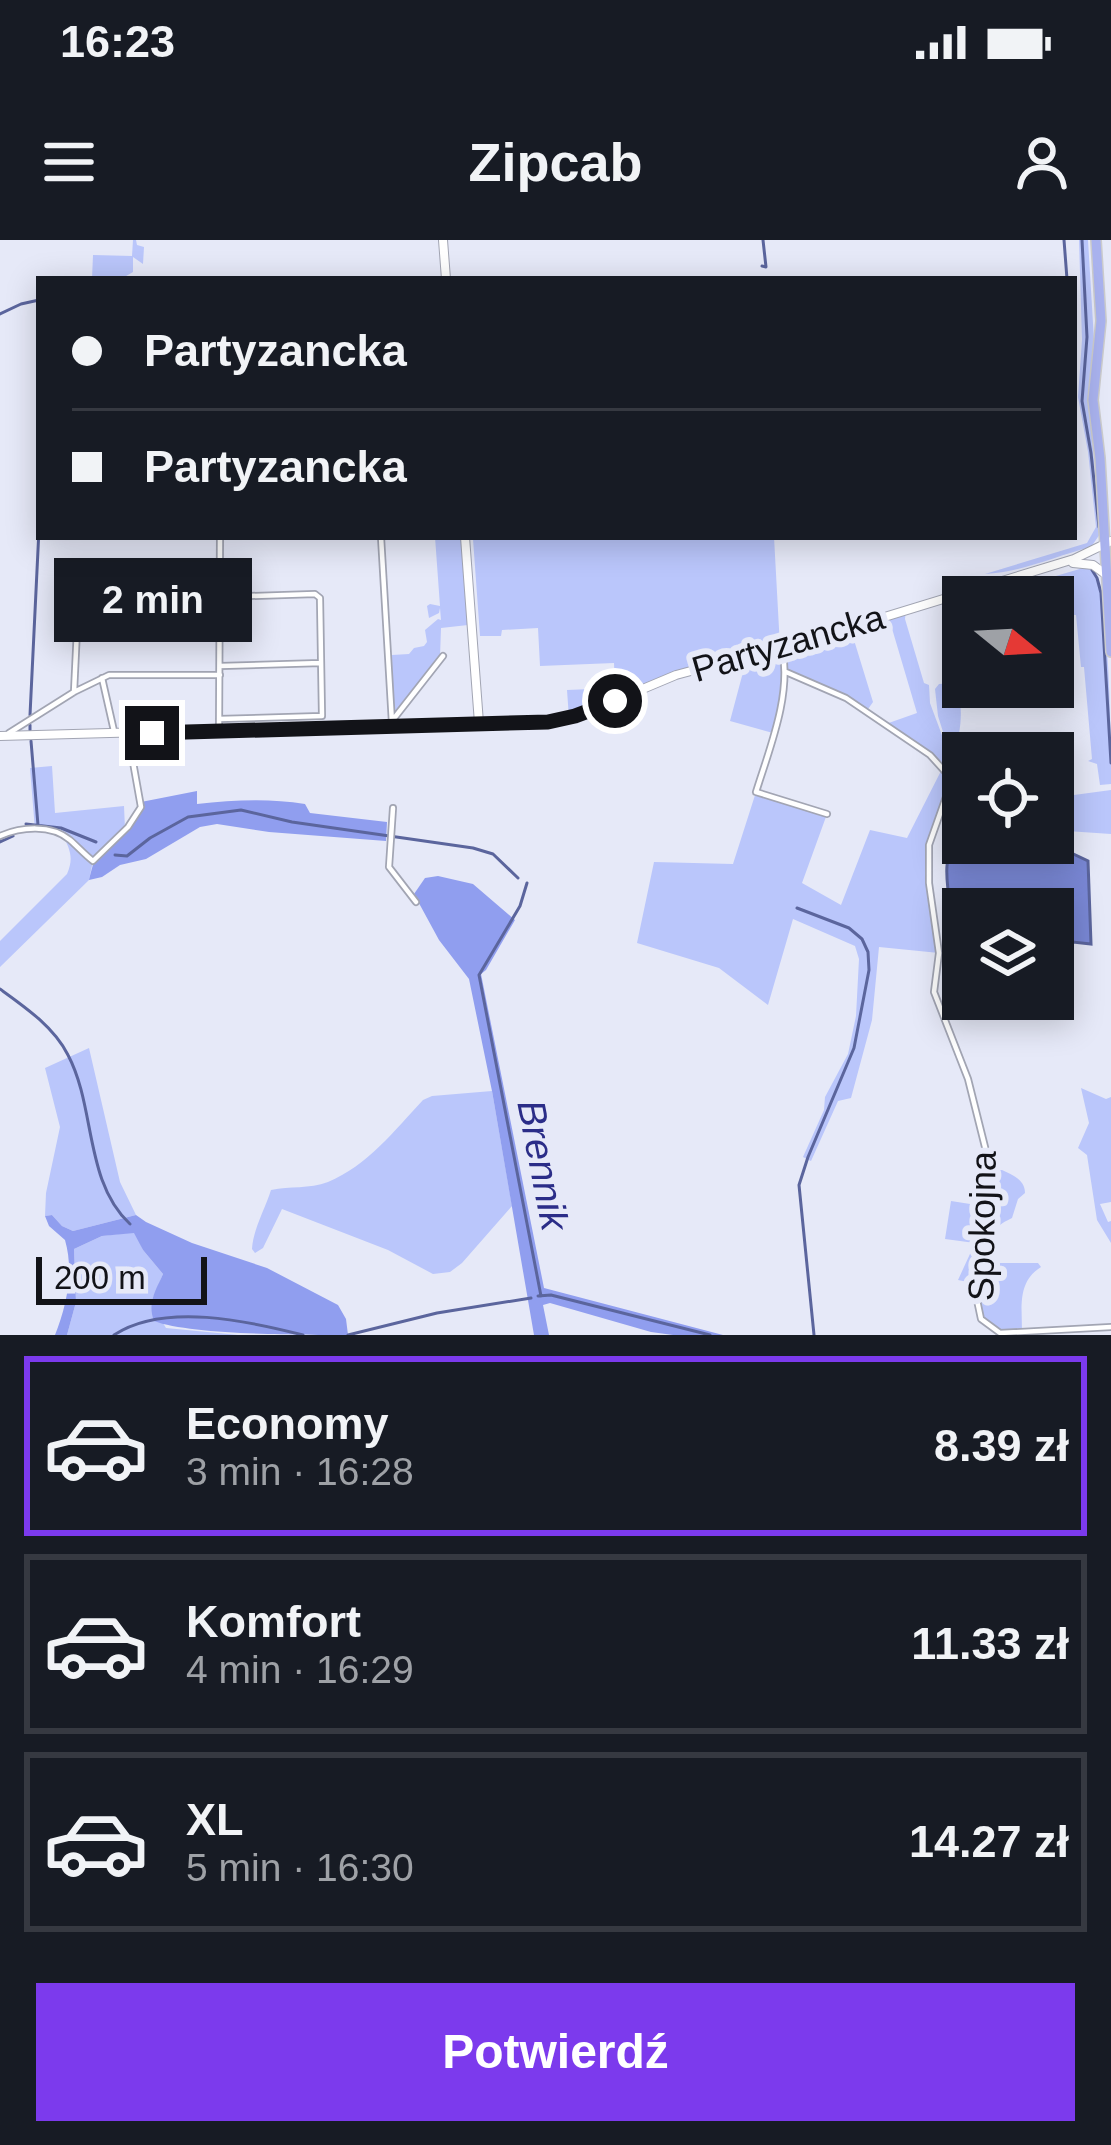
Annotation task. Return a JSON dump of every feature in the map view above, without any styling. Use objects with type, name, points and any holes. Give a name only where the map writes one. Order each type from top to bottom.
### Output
[{"type":"main road","points":[[443,240],[446,276]]},
{"type":"main road","points":[[1096,240],[1101,321],[1093,394],[1108,543],[1111,652]]},
{"type":"main road","points":[[465,540],[479,723]]},
{"type":"main road","name":"Partyzancka","points":[[2,736],[556,721],[676,675],[1074,559],[1108,543]]},
{"type":"main road","name":"Partyzancka","points":[[1074,559],[1106,561]]},
{"type":"main road","points":[[1059,563],[1093,565],[1108,576]]},
{"type":"street","points":[[219,731],[220,540]]},
{"type":"street","points":[[381,540],[392,723]]},
{"type":"street","points":[[74,692],[79,588]]},
{"type":"street","points":[[219,719],[322,716],[320,598],[315,594],[220,597]]},
{"type":"street","points":[[782,646],[786,672],[756,792],[827,814]]},
{"type":"street","points":[[392,723],[443,656]]},
{"type":"street","points":[[220,666],[321,663]]},
{"type":"street","name":"Spokojna","points":[[786,672],[846,698],[930,754],[949,776],[929,845],[939,953],[934,992],[959,1050],[984,1140],[987,1176],[973,1287],[981,1319],[990,1332],[1111,1328]]},
{"type":"street","points":[[2,736],[109,675],[220,675]]},
{"type":"street","points":[[102,678],[115,734]]},
{"type":"street","points":[[0,836],[19,829],[56,832],[93,861],[140,811],[128,734]]},
{"type":"street","points":[[393,808],[389,867],[416,902]]},
{"type":"shaded area","points":[[136,240],[144,247],[143,264],[133,257],[133,272],[126,276],[92,276],[93,255],[132,256]]},
{"type":"shaded area","points":[[1079,240],[1088,240],[1094,340],[1089,400],[1100,534],[1091,547],[985,574],[1087,543],[1096,527],[1078,397],[1082,340]]},
{"type":"shaded area","points":[[435,540],[461,540],[468,625],[441,628],[440,657],[393,715],[392,655],[409,654],[424,646],[425,630],[441,620],[440,608],[429,618],[427,606],[440,606]]},
{"type":"shaded area","points":[[473,540],[774,540],[780,647],[850,627],[873,702],[866,712],[787,672],[773,733],[730,721],[742,676],[740,660],[676,675],[569,718],[567,690],[615,688],[614,663],[540,666],[538,628],[480,636]]},
{"type":"shaded area","points":[[1091,568],[1098,583],[1109,671],[1111,784],[1100,785],[1097,764],[1088,761],[1092,759],[1074,615],[1074,576],[1056,576]]},
{"type":"shaded area","points":[[906,609],[905,619],[942,735],[942,766],[883,725],[917,713],[888,615]]},
{"type":"shaded area","points":[[939,684],[942,708],[960,708],[959,732],[943,732],[935,689]]},
{"type":"shaded area","points":[[52,766],[55,813],[124,806],[125,829],[93,861],[89,880],[0,967],[0,941],[69,868],[63,835],[35,830],[30,768]]},
{"type":"shaded area","points":[[942,769],[942,802],[928,866],[939,953],[879,947],[872,1020],[851,1098],[838,1101],[811,1161],[803,1157],[825,1097],[848,1054],[856,1016],[859,959],[855,946],[793,919],[768,1005],[719,968],[637,943],[654,862],[733,864],[756,792],[827,814],[802,883],[841,905],[870,830],[907,838]]},
{"type":"shaded area","points":[[1111,790],[1111,834],[1074,831],[1074,795]]},
{"type":"shaded area","points":[[197,791],[197,804],[292,802],[305,804],[310,813],[387,822],[386,841],[217,824],[200,827],[146,859],[89,880],[95,860],[133,819],[141,802]]},
{"type":"shaded area","points":[[1074,854],[1088,861],[1091,944],[1074,942],[1074,888],[948,887],[947,864],[1074,864]]},
{"type":"shaded area","points":[[425,878],[473,884],[515,920],[481,974],[544,1288],[723,1335],[651,1332],[550,1303],[543,1305],[549,1335],[534,1335],[469,979],[439,940],[414,894]]},
{"type":"shaded area","points":[[89,1048],[120,1182],[136,1215],[73,1231],[52,1215],[45,1216],[60,1127],[45,1068]]},
{"type":"shaded area","points":[[1081,1088],[1111,1097],[1111,1202],[1100,1204],[1111,1221],[1111,1243],[1097,1220],[1087,1155],[1078,1148],[1089,1123]]},
{"type":"shaded area","points":[[492,1091],[512,1206],[450,1272],[433,1274],[388,1250],[282,1209],[263,1248],[255,1253],[252,1249],[271,1190],[321,1184],[342,1175],[380,1146],[423,1100]]},
{"type":"shaded area","points":[[1002,1170],[1021,1181],[1025,1193],[1012,1218],[988,1236],[977,1263],[1038,1263],[1041,1267],[1024,1288],[1022,1332],[1000,1332],[981,1319],[973,1283],[958,1280],[975,1243],[945,1239],[951,1201],[983,1206],[987,1171]]},
{"type":"shaded area","points":[[52,1215],[73,1231],[136,1215],[192,1243],[267,1268],[338,1305],[348,1335],[219,1332],[154,1321],[152,1302],[163,1274],[134,1233],[102,1236],[74,1249],[76,1302],[67,1335],[55,1335],[66,1300],[69,1264],[65,1240],[45,1216]]},
{"type":"shaded area","points":[[135,1232],[163,1274],[151,1303],[166,1328],[238,1335],[67,1335],[76,1302],[74,1249],[102,1236]]},
{"type":"waterway","points":[[762,266],[766,267],[763,240]]},
{"type":"waterway","points":[[1064,240],[1067,276]]},
{"type":"waterway","points":[[1082,240],[1087,337],[1082,401],[1099,527]]},
{"type":"waterway","points":[[0,314],[36,301]]},
{"type":"waterway","points":[[30,715],[38,540]]},
{"type":"waterway","points":[[1092,570],[1101,593],[1111,763]]},
{"type":"waterway","points":[[30,725],[30,730]]},
{"type":"waterway","points":[[31,741],[38,825]]},
{"type":"waterway","name":"Brennik","points":[[115,855],[127,856],[188,817],[241,810],[473,848],[493,854],[518,878]]},
{"type":"waterway","name":"Brennik","points":[[26,824],[61,828],[96,842]]},
{"type":"waterway","name":"Brennik","points":[[0,842],[13,836]]},
{"type":"waterway","name":"Brennik","points":[[527,883],[520,906],[479,975],[541,1296]]},
{"type":"waterway","points":[[797,908],[849,928],[862,939],[869,970],[854,1048],[799,1185],[814,1335]]},
{"type":"waterway","points":[[0,989],[47,1027],[68,1055],[105,1187],[130,1224]]},
{"type":"waterway","name":"Brennik","points":[[538,1296],[551,1295],[710,1335]]},
{"type":"waterway","points":[[348,1335],[437,1313],[531,1298]]},
{"type":"waterway","points":[[114,1335],[134,1325],[181,1317],[232,1320],[303,1335]]},
{"type":"route","points":[[152,733],[548,722],[615,701]]}]
